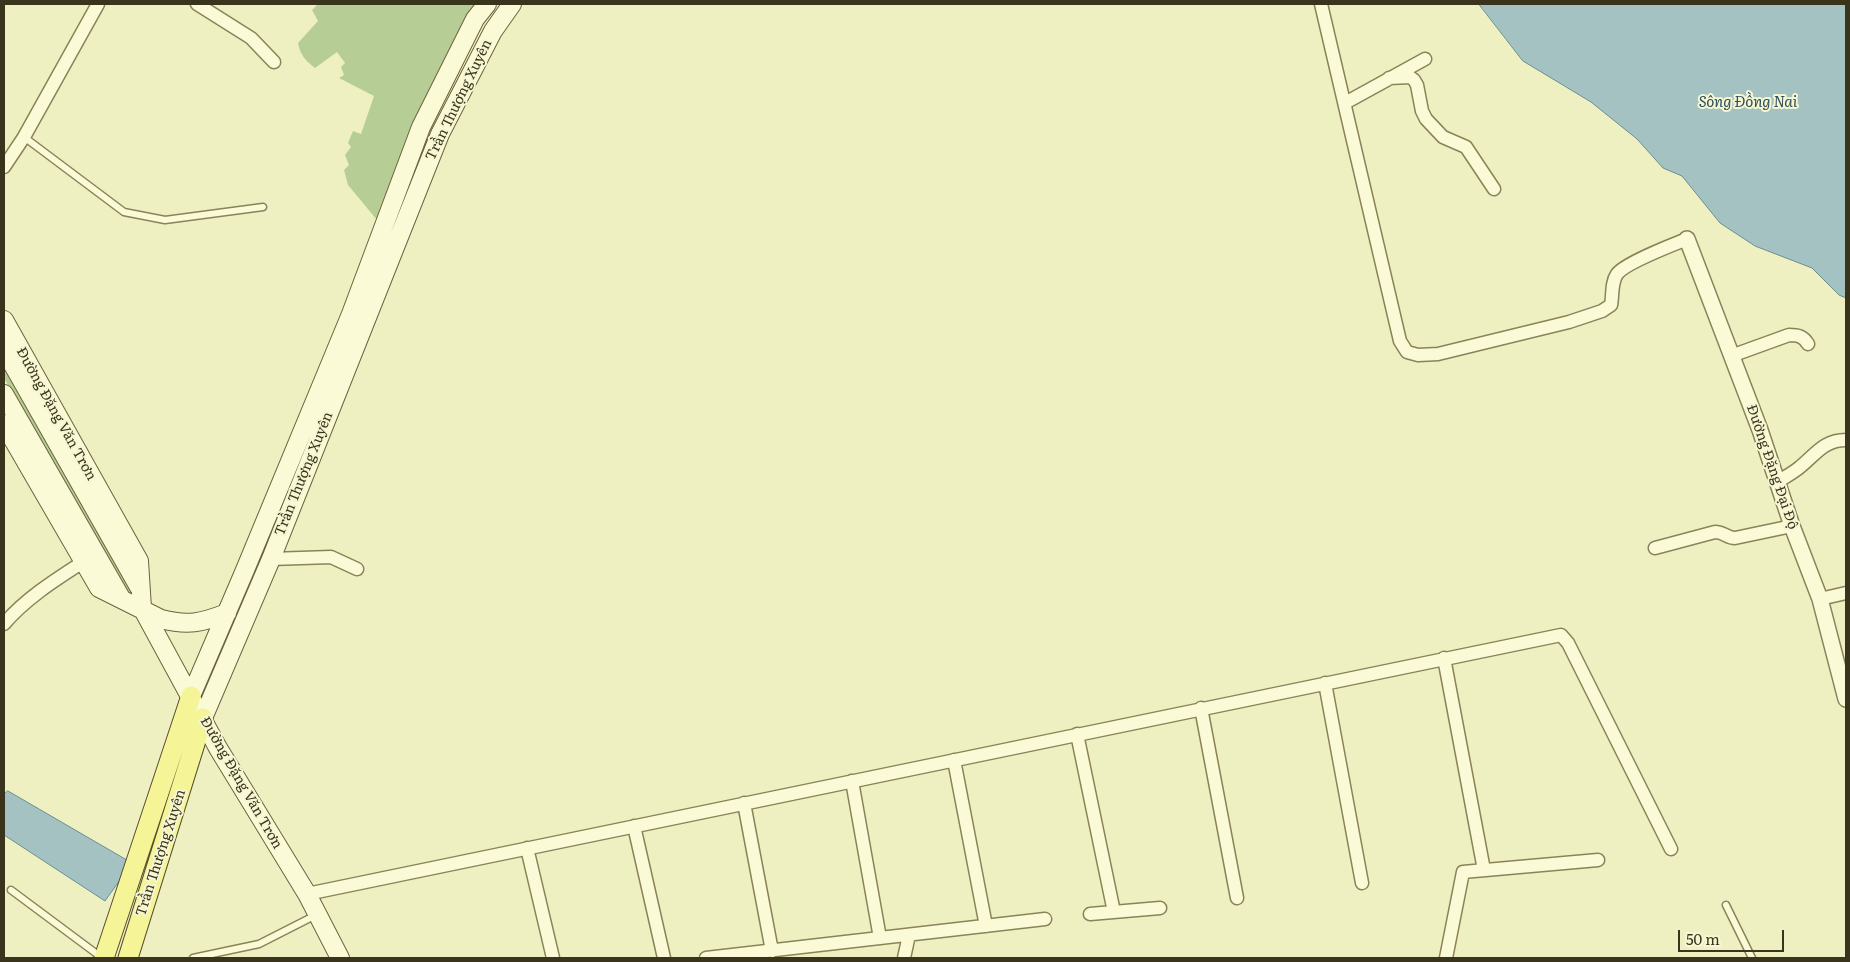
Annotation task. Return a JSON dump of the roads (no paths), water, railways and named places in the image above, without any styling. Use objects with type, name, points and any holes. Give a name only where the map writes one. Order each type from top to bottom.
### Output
[{"type":"main road","name":"Trần Thượng Xuyên","points":[[103,958],[191,696],[351,314],[421,127],[475,19],[486,4]]},
{"type":"main road","name":"Trần Thượng Xuyên","points":[[128,958],[204,718],[440,134],[493,31],[512,4]]},
{"type":"main road","name":"Đường Đặng Văn Trơn","points":[[4,320],[139,561],[142,608],[204,718],[218,748],[306,894],[340,958]]},
{"type":"main road","name":"Đường Đặng Văn Trơn","points":[[4,349],[141,590]]},
{"type":"main road","points":[[4,394],[121,598]]},
{"type":"main road","points":[[4,424],[99,588],[161,619],[195,624],[227,613]]},
{"type":"street","points":[[4,167],[24,137],[98,4]]},
{"type":"street","points":[[197,4],[250,38],[274,62]]},
{"type":"street","points":[[1321,4],[1400,341],[1406,352],[1418,355],[1438,354],[1569,322],[1602,311],[1611,305],[1613,282],[1618,273],[1643,257],[1687,239]]},
{"type":"street","points":[[1345,103],[1425,59]]},
{"type":"street","points":[[1389,78],[1410,77],[1414,80],[1426,119],[1443,137],[1466,146],[1494,188]]},
{"type":"street","name":"Đường Đặng Đại Độ","points":[[1687,239],[1760,430],[1792,526],[1820,599],[1846,699]]},
{"type":"street","points":[[1732,356],[1789,334],[1804,338],[1808,344]]},
{"type":"street","points":[[1777,482],[1799,468],[1823,446],[1839,440],[1846,440]]},
{"type":"street","points":[[1655,548],[1716,532],[1722,532],[1730,538],[1735,538],[1792,526]]},
{"type":"street","points":[[270,558],[331,557],[357,569]]},
{"type":"street","points":[[4,624],[12,614],[50,583],[83,562]]},
{"type":"street","points":[[1820,599],[1846,593]]},
{"type":"street","points":[[306,894],[1561,635],[1568,643],[1671,848]]},
{"type":"street","points":[[1444,658],[1484,870]]},
{"type":"street","points":[[1325,683],[1362,884]]},
{"type":"street","points":[[1201,708],[1237,898]]},
{"type":"street","points":[[1077,734],[1114,912]]},
{"type":"street","points":[[954,760],[986,926]]},
{"type":"street","points":[[852,781],[880,938]]},
{"type":"street","points":[[744,803],[772,951]]},
{"type":"street","points":[[634,826],[664,958]]},
{"type":"street","points":[[527,848],[553,958]]},
{"type":"street","points":[[1446,958],[1463,872],[1598,860]]},
{"type":"street","points":[[1090,914],[1160,908]]},
{"type":"street","points":[[706,958],[1045,919]]},
{"type":"street","points":[[904,958],[909,935]]},
{"type":"lane","points":[[24,137],[124,212],[165,220],[263,207]]},
{"type":"lane","points":[[11,890],[103,958]]},
{"type":"lane","points":[[1726,905],[1752,958]]},
{"type":"lane","points":[[193,958],[259,944],[317,915]]},
{"type":"water","name":"Sông Đồng Nai","points":[[1479,4],[1846,4],[1846,298],[1839,295],[1812,268],[1755,246],[1720,223],[1682,176],[1663,168],[1637,139],[1591,102],[1523,61]]},
{"type":"water","points":[[8,791],[132,863],[105,901],[4,835],[4,794]]}]
